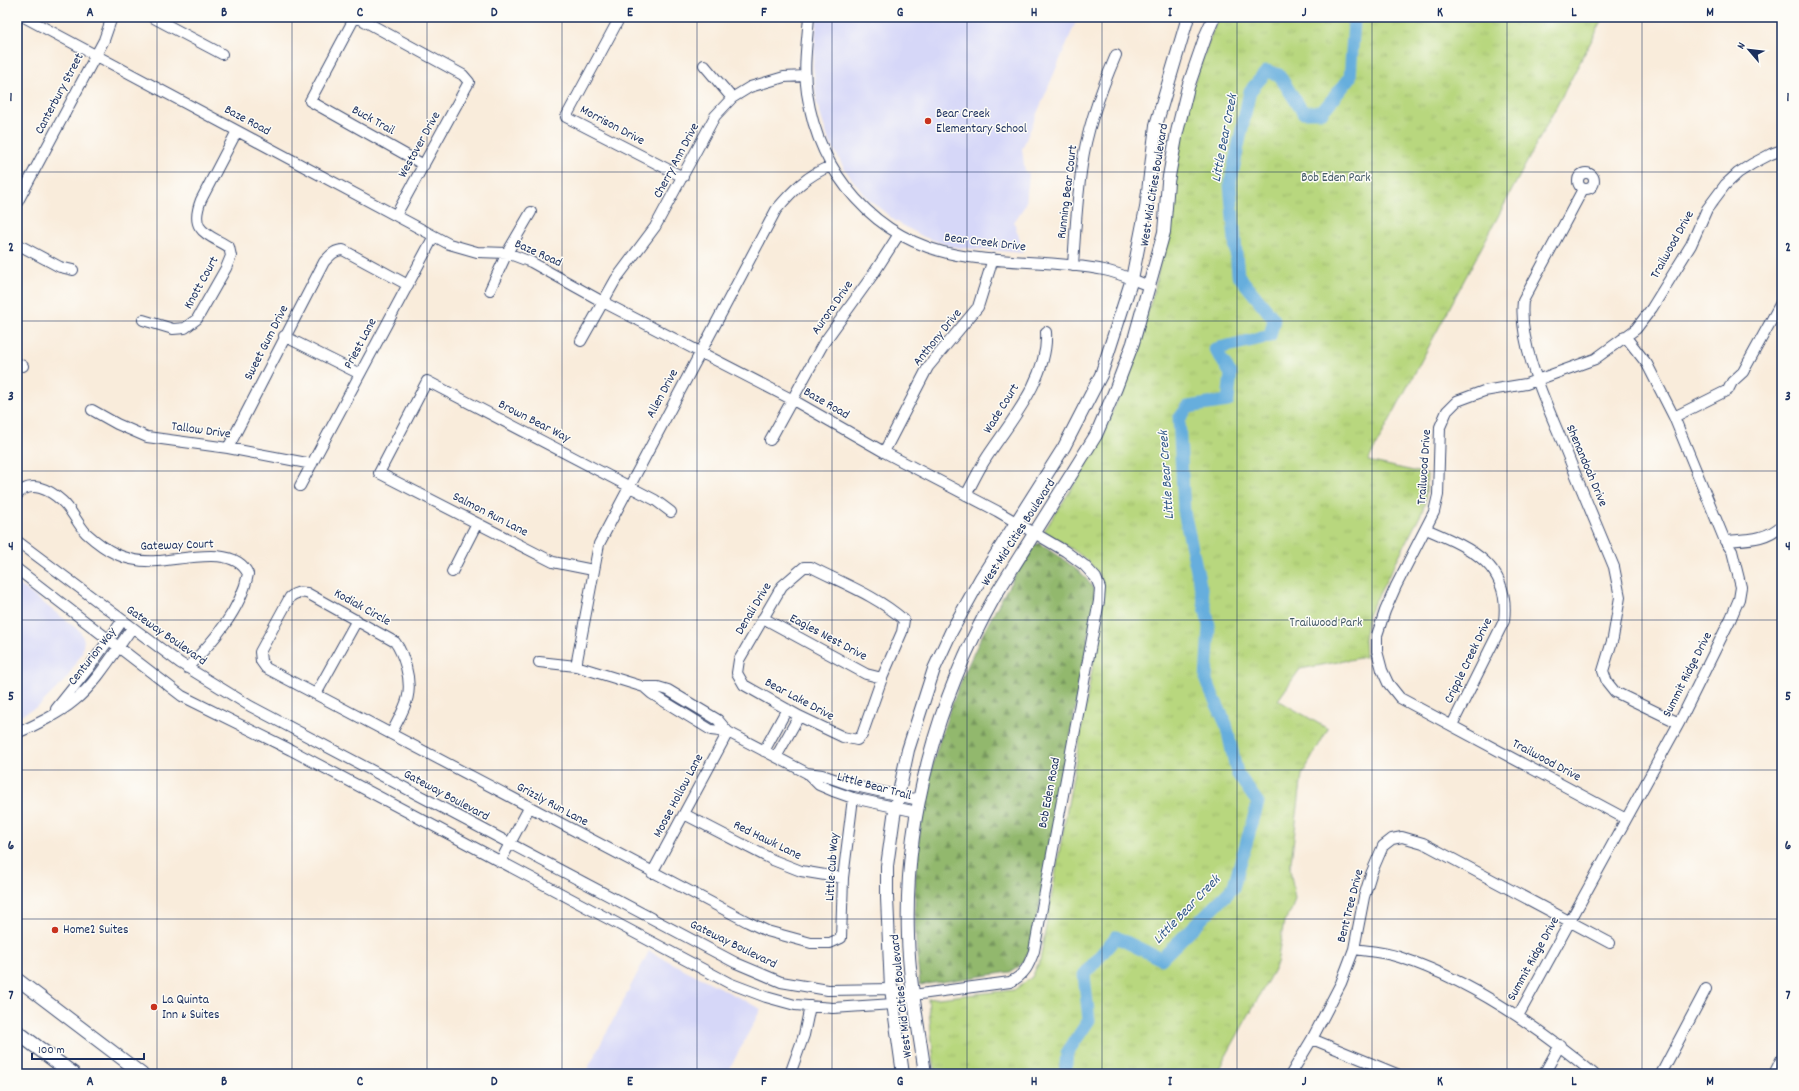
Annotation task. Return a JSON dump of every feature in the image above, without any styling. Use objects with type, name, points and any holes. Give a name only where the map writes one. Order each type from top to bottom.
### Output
[{"type":"highway","points":[[17,1032],[73,1074]]},
{"type":"main road","name":"West Mid Cities Boulevard","points":[[903,1074],[891,989],[887,905],[887,866],[897,801],[908,750],[934,669],[951,632],[981,578],[1064,448],[1101,375],[1132,279],[1146,208],[1156,125],[1188,17]]},
{"type":"main road","name":"West Mid Cities Boulevard","points":[[925,1074],[913,996],[908,936],[908,890],[918,806],[929,756],[942,712],[964,657],[995,596],[1096,435],[1133,343],[1164,232],[1168,182],[1177,132],[1188,87],[1206,35],[1214,17]]},
{"type":"main road","points":[[17,979],[142,1074]]},
{"type":"street","name":"Baze Road","points":[[24,17],[434,236],[463,249],[477,252],[507,253],[531,262],[603,302],[793,400],[884,452],[966,495],[1035,534]]},
{"type":"street","name":"Canterbury Street","points":[[17,203],[104,40],[112,17]]},
{"type":"street","points":[[152,17],[222,54]]},
{"type":"street","name":"Westover Drive","points":[[356,17],[463,75],[469,82],[396,216]]},
{"type":"street","name":"Buck Trail","points":[[356,17],[310,101],[424,165]]},
{"type":"street","name":"Morrison Drive","points":[[620,17],[566,116],[683,178]]},
{"type":"street","name":"Bear Creek Drive","points":[[809,17],[805,76],[813,119],[831,166],[864,209],[899,234],[917,243],[941,251],[993,259],[1106,270],[1150,286]]},
{"type":"street","name":"Running Bear Court","points":[[1073,266],[1082,164],[1093,117],[1104,82],[1116,55]]},
{"type":"street","points":[[704,65],[732,98]]},
{"type":"street","name":"Cherry Ann Drive","points":[[581,342],[616,279],[655,226],[683,178],[716,116],[732,98],[750,87],[769,80],[784,77],[805,76]]},
{"type":"street","name":"Knott Court","points":[[143,320],[173,329],[185,328],[197,319],[226,268],[231,256],[229,247],[200,228],[196,221],[197,211],[201,200],[237,131]]},
{"type":"street","name":"Trailwood Drive","points":[[1626,819],[1400,698],[1388,684],[1382,670],[1378,651],[1377,635],[1385,611],[1434,512],[1438,495],[1440,427],[1447,411],[1457,401],[1484,391],[1537,381],[1595,359],[1636,329],[1652,308],[1691,245],[1707,209],[1725,186],[1738,173],[1752,164],[1782,150]]},
{"type":"street","name":"Allen Drive","points":[[576,666],[599,544],[776,210],[792,191],[805,179],[818,171],[831,166]]},
{"type":"street","name":"Shenandoah Drive","points":[[1583,189],[1523,301],[1521,312],[1523,329],[1537,381],[1614,567],[1620,597],[1613,638],[1603,671],[1607,682],[1615,692],[1679,723]]},
{"type":"street","points":[[490,290],[507,253],[531,212]]},
{"type":"street","name":"Aurora Drive","points":[[770,440],[823,344],[874,273],[899,234]]},
{"type":"street","name":"Priest Lane","points":[[300,486],[434,236]]},
{"type":"street","points":[[17,244],[60,267],[73,270]]},
{"type":"street","name":"Sweet Gum Drive","points":[[228,448],[284,336],[324,262],[334,252],[337,250],[343,250],[408,285]]},
{"type":"street","name":"Anthony Drive","points":[[884,452],[928,367],[978,307],[993,259]]},
{"type":"street","points":[[1674,417],[1728,390],[1732,382],[1742,372],[1782,301]]},
{"type":"street","name":"Wade Court","points":[[966,495],[986,459],[1026,399],[1043,359],[1046,332]]},
{"type":"street","points":[[284,336],[360,374]]},
{"type":"street","name":"Summit Ridge Drive","points":[[1518,1016],[1679,723],[1722,637],[1739,598],[1741,587],[1732,551],[1725,541],[1674,417],[1647,364],[1625,336]]},
{"type":"street","name":"Brown Bear Way","points":[[379,472],[427,381],[629,486],[655,500],[671,512]]},
{"type":"street","name":"Tallow Drive","points":[[92,410],[117,424],[147,437],[228,448],[312,464]]},
{"type":"street","name":"Salmon Run Lane","points":[[379,472],[553,562],[593,570]]},
{"type":"street","name":"Gateway Court","points":[[17,495],[29,486],[48,492],[62,501],[86,532],[98,544],[127,559],[158,561],[206,556],[225,558],[242,564],[248,574],[232,612],[205,649],[187,668]]},
{"type":"street","points":[[452,572],[477,523]]},
{"type":"street","points":[[1725,541],[1758,539],[1774,533],[1782,525]]},
{"type":"street","name":"Cripple Creek Drive","points":[[1426,529],[1463,545],[1491,567],[1502,588],[1506,605],[1504,621],[1452,725]]},
{"type":"street","name":"Bob Eden Road","points":[[913,996],[1010,982],[1019,978],[1025,971],[1034,950],[1091,648],[1100,588],[1096,578],[1084,564],[1035,534]]},
{"type":"street","name":"Gateway Boulevard","points":[[17,541],[122,621],[187,668],[250,706],[736,963],[781,982],[828,990],[891,989],[913,996]]},
{"type":"street","name":"Denali Drive","points":[[737,672],[739,660],[782,586],[804,567],[810,567],[879,602],[894,611],[904,620],[902,632],[882,678]]},
{"type":"street","points":[[17,570],[182,696],[291,750],[729,982],[795,1005],[833,1008],[893,1004],[913,996]]},
{"type":"street","name":"Kodiak Circle","points":[[261,661],[260,652],[290,597],[295,593],[307,593],[357,620],[395,642],[401,650],[410,691],[406,704],[391,734]]},
{"type":"street","name":"Eagles Nest Drive","points":[[763,618],[866,674],[882,678]]},
{"type":"street","points":[[316,694],[357,620]]},
{"type":"street","name":"Centurion Way","points":[[52,714],[122,621]]},
{"type":"street","name":"Centurion Way","points":[[17,732],[34,726],[74,702],[85,691],[132,628]]},
{"type":"street","name":"Grizzly Run Lane","points":[[261,661],[266,668],[652,873],[767,931],[811,943],[830,943],[841,938]]},
{"type":"street","points":[[539,662],[576,666]]},
{"type":"street","name":"Little Bear Trail","points":[[576,666],[657,692],[711,730],[728,732],[807,773],[819,785],[853,798],[897,801]]},
{"type":"street","name":"Bear Lake Drive","points":[[737,672],[744,685],[799,716],[843,737],[857,740],[862,735],[882,678]]},
{"type":"street","points":[[764,751],[787,709]]},
{"type":"street","points":[[776,757],[799,716]]},
{"type":"street","name":"Moose Hollow Lane","points":[[652,873],[728,732]]},
{"type":"street","name":"Little Bear Trail","points":[[807,773],[822,775],[897,801],[918,806]]},
{"type":"street","name":"Little Cub Way","points":[[841,938],[843,878],[853,798]]},
{"type":"street","points":[[500,862],[529,808]]},
{"type":"street","name":"Red Hawk Lane","points":[[684,814],[773,860],[801,871],[843,878]]},
{"type":"street","name":"Bent Tree Drive","points":[[1291,1074],[1312,1039],[1341,983],[1354,949],[1364,896],[1371,874],[1383,846],[1392,839],[1402,837],[1423,843],[1610,943]]},
{"type":"street","points":[[1354,949],[1398,956],[1428,968],[1469,988],[1518,1016],[1560,1045],[1594,1074]]},
{"type":"street","points":[[1661,1074],[1706,989]]},
{"type":"street","points":[[790,1074],[804,1035],[810,1006]]},
{"type":"street","points":[[1312,1039],[1396,1074]]},
{"type":"street","points":[[1544,1074],[1560,1045]]},
{"type":"street","points":[[1774,1074],[1782,1058]]},
{"type":"shaded area","name":"Bear Creek Elementary School","points":[[817,17],[1078,17],[1022,149],[1025,172],[1029,173],[1026,204],[1014,222],[1024,253],[953,247],[924,237],[895,221],[864,195],[844,168],[828,138],[817,104],[813,65]]},
{"type":"shaded area","points":[[17,583],[80,631],[84,640],[82,653],[67,678],[39,706],[17,717]]},
{"type":"shaded area","points":[[649,951],[761,1009],[727,1074],[585,1074]]},
{"type":"green space","name":"Bob Eden Park","points":[[1218,17],[1604,17],[1368,461],[1427,474],[1425,503],[1421,514],[1368,615],[1364,640],[1365,657],[1300,669],[1278,700],[1328,729],[1302,775],[1290,869],[1295,899],[1291,912],[1284,921],[1277,964],[1216,1074],[935,1074],[928,999],[1014,990],[1032,977],[1040,960],[1102,614],[1103,594],[1102,583],[1099,575],[1093,567],[1078,553],[1044,531],[1079,477],[1102,437],[1122,390],[1138,345],[1155,288],[1167,227],[1172,183],[1192,88]]},
{"type":"green space","points":[[1039,543],[1079,572],[1092,586],[1096,595],[1033,943],[1022,964],[1010,972],[920,985],[915,924],[916,865],[923,809],[935,755],[953,703],[975,650],[1002,598],[1033,546]]},
{"type":"waterway","name":"Little Bear Creek","points":[[1065,1074],[1067,1053],[1089,1020],[1084,975],[1116,937],[1161,959],[1233,888],[1258,803],[1237,773],[1226,724],[1206,681],[1209,625],[1184,512],[1179,419],[1188,407],[1228,401],[1231,374],[1215,349],[1270,336],[1274,319],[1238,275],[1230,184],[1250,91],[1267,71],[1279,75],[1303,112],[1322,112],[1350,78],[1354,21],[1356,17]]},
{"type":"place","name":"Bear Creek Elementary School","points":[[928,121]]},
{"type":"place","name":"Home2 Suites","points":[[55,930]]},
{"type":"place","name":"La Quinta Inn & Suites","points":[[154,1007]]},
{"type":"park label","name":"Trailwood Park","points":[[1326,623]]}]
